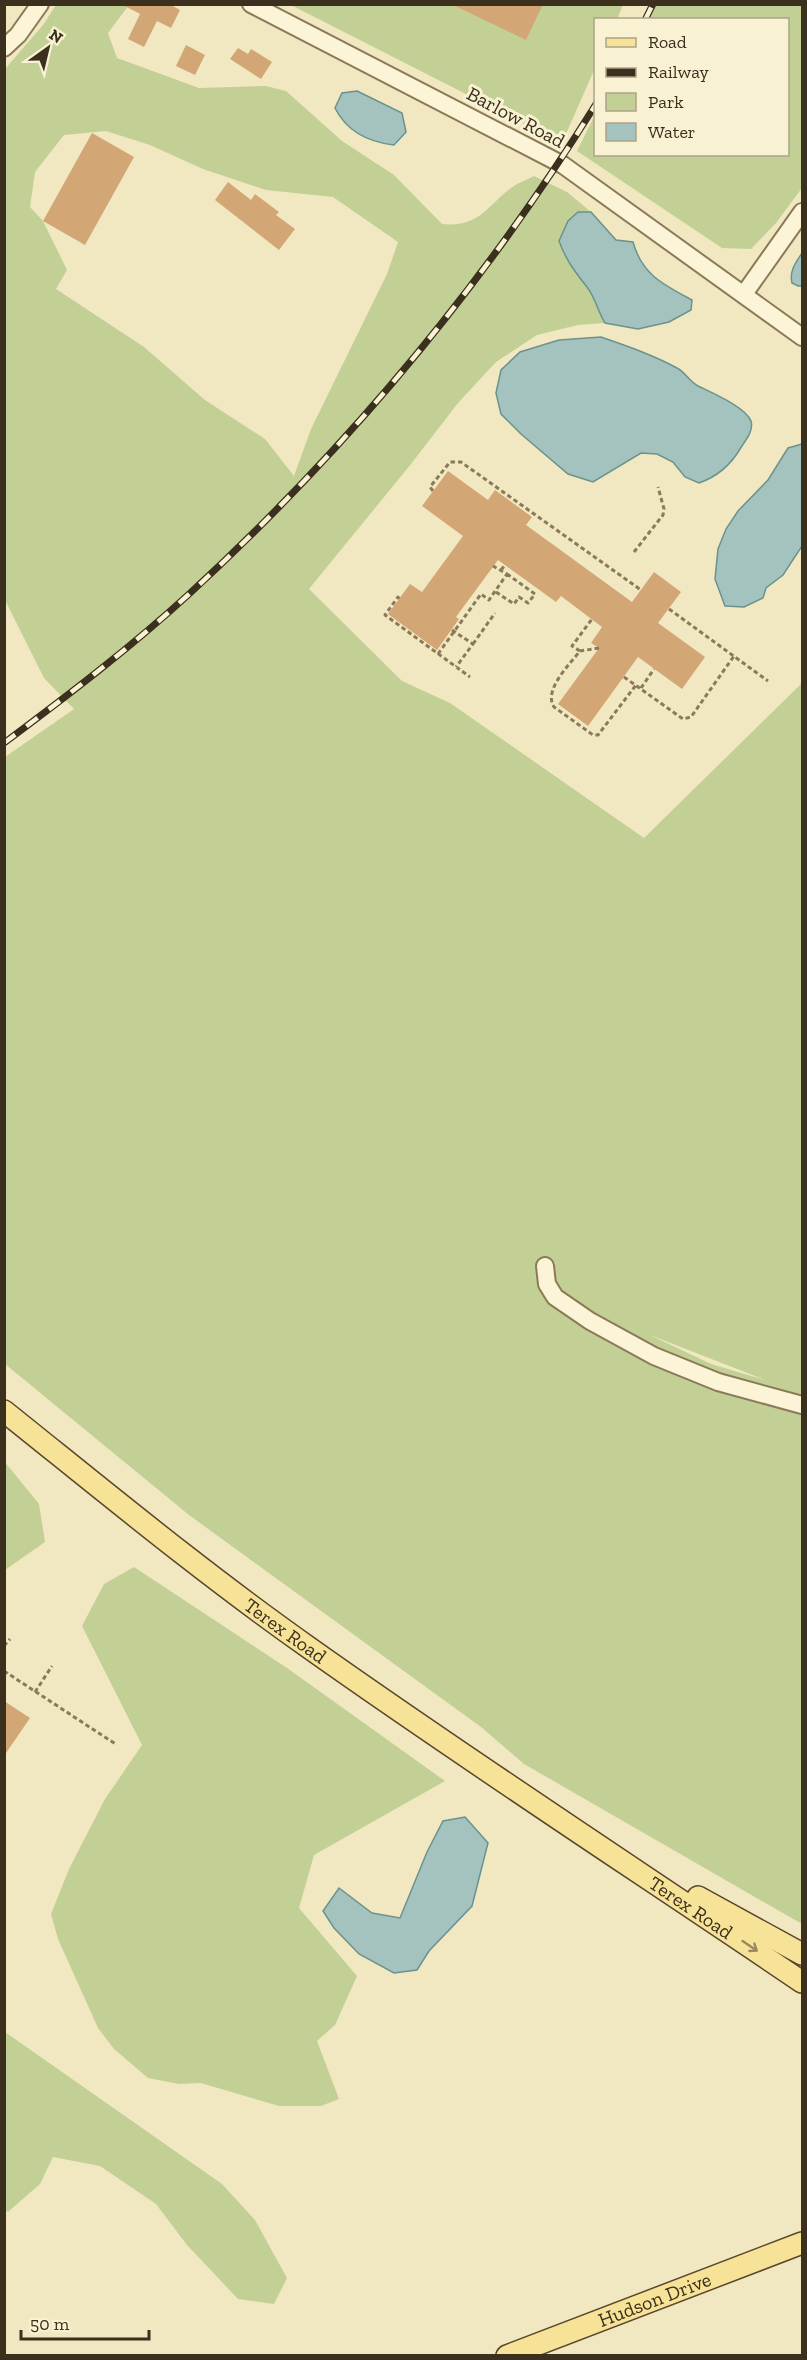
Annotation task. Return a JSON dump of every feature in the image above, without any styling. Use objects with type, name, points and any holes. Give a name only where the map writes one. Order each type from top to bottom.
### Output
[{"type":"main road","name":"Terex Road","points":[[4,1411],[98,1488],[306,1646],[474,1764],[579,1831],[802,1982]]},
{"type":"main road","name":"Terex Road","points":[[579,1831],[802,1954]]},
{"type":"main road","name":"Hudson Drive","points":[[514,2354],[802,2243]]},
{"type":"street","points":[[4,48],[18,35],[40,4]]},
{"type":"street","name":"Barlow Road","points":[[251,4],[563,165],[802,337]]},
{"type":"street","points":[[744,294],[802,212]]},
{"type":"street","points":[[544,1266],[547,1284],[555,1297],[590,1321],[654,1356],[718,1382],[802,1405]]},
{"type":"path","points":[[433,491],[430,487],[445,466],[450,462],[462,462],[641,590]]},
{"type":"path","points":[[634,552],[663,515],[664,509],[658,487]]},
{"type":"path","points":[[501,570],[505,564]]},
{"type":"path","points":[[494,566],[535,594],[528,603],[519,597],[514,604],[495,591]]},
{"type":"path","points":[[438,654],[481,594],[489,600],[507,574]]},
{"type":"path","points":[[399,599],[398,597],[385,615],[470,676]]},
{"type":"path","points":[[669,609],[768,681]]},
{"type":"path","points":[[456,667],[495,613]]},
{"type":"path","points":[[592,619],[572,646],[580,651],[599,648]]},
{"type":"path","points":[[453,630],[473,644]]},
{"type":"path","points":[[580,651],[554,687],[550,695],[550,702],[593,735],[598,735],[602,731],[636,685]]},
{"type":"path","points":[[624,677],[687,719],[691,717],[734,656]]},
{"type":"path","points":[[640,688],[654,669]]},
{"type":"path","points":[[4,1646],[10,1639]]},
{"type":"path","points":[[35,1692],[52,1666]]},
{"type":"path","points":[[4,1671],[117,1745]]},
{"type":"green space","points":[[654,4],[802,5],[802,188],[776,223],[751,249],[722,248],[577,151],[594,117],[594,156],[789,156],[789,18],[647,18]]},
{"type":"green space","points":[[56,5],[129,5],[108,33],[117,58],[199,88],[266,86],[286,91],[342,141],[394,175],[442,224],[456,224],[476,218],[507,191],[534,176],[567,192],[591,212],[578,212],[559,241],[571,265],[590,291],[605,323],[578,325],[537,335],[496,362],[458,403],[309,589],[402,681],[450,703],[644,838],[802,683],[802,1924],[524,1764],[481,1727],[189,1515],[5,1364],[5,757],[74,709],[44,678],[5,600],[5,69],[43,25]],"holes":[[[106,131],[150,145],[203,169],[266,190],[333,197],[398,242],[387,274],[311,429],[294,476],[265,439],[205,400],[144,347],[56,289],[67,270],[43,221],[30,207],[35,172],[64,135]],[[650,1335],[765,1380],[711,1364]]]},
{"type":"green space","points":[[291,5],[623,5],[617,18],[594,18],[594,70],[562,143]]},
{"type":"green space","points":[[4,1461],[39,1504],[45,1542],[5,1570]]},
{"type":"green space","points":[[134,1567],[287,1668],[445,1781],[314,1855],[299,1908],[357,1976],[335,2025],[317,2041],[339,2099],[321,2106],[279,2106],[201,2083],[179,2084],[148,2078],[114,2049],[98,2028],[58,1939],[51,1914],[69,1869],[105,1799],[142,1745],[82,1626],[104,1584]]},
{"type":"green space","points":[[5,2032],[222,2184],[255,2220],[287,2278],[274,2304],[238,2299],[187,2245],[156,2204],[100,2166],[53,2157],[40,2184],[8,2212],[5,2210]]},
{"type":"water","points":[[357,91],[402,113],[406,132],[394,145],[359,134],[340,116],[335,108],[342,93]]},
{"type":"water","points":[[578,212],[591,212],[616,240],[633,242],[648,271],[663,284],[692,300],[691,310],[669,322],[638,329],[605,323],[590,291],[571,266],[559,241],[568,221]]},
{"type":"water","points":[[802,253],[802,286],[798,286],[792,283],[791,275]]},
{"type":"water","points":[[601,337],[677,368],[695,384],[727,400],[748,416],[752,425],[750,432],[727,466],[711,478],[699,483],[685,477],[673,462],[657,454],[641,453],[593,482],[568,474],[501,414],[496,393],[501,370],[520,352],[559,340]]},
{"type":"water","points":[[802,444],[802,546],[783,575],[766,588],[763,598],[744,607],[725,606],[715,579],[718,549],[726,529],[738,511],[768,480],[788,448]]},
{"type":"water","points":[[465,1817],[488,1843],[472,1906],[429,1951],[417,1970],[394,1973],[359,1954],[334,1928],[323,1911],[339,1888],[372,1913],[400,1918],[427,1852],[443,1821]]},
{"type":"building","points":[[121,4],[169,4],[180,10],[171,28],[157,21],[144,47],[128,39],[140,14]]},
{"type":"building","points":[[451,4],[543,4],[526,40]]},
{"type":"building","points":[[186,45],[205,55],[195,75],[176,66]]},
{"type":"building","points":[[238,48],[248,54],[251,49],[272,62],[261,79],[230,59]]},
{"type":"building","points":[[92,133],[134,157],[85,245],[43,221]]},
{"type":"building","points":[[228,182],[251,200],[255,194],[279,212],[276,215],[295,229],[279,250],[215,200]]},
{"type":"building","points":[[448,471],[488,500],[495,490],[532,517],[526,525],[632,602],[654,572],[681,592],[658,623],[705,657],[682,689],[638,657],[588,726],[558,704],[599,648],[591,643],[602,627],[561,596],[556,602],[498,560],[456,617],[459,619],[437,650],[388,614],[410,584],[422,592],[463,536],[422,506]]},
{"type":"building","points":[[4,1701],[30,1718],[4,1756]]},
{"type":"railway","points":[[646,18],[653,4]]},
{"type":"railway","points":[[4,743],[166,615],[303,483],[357,424],[459,301],[553,171],[594,107]]}]
